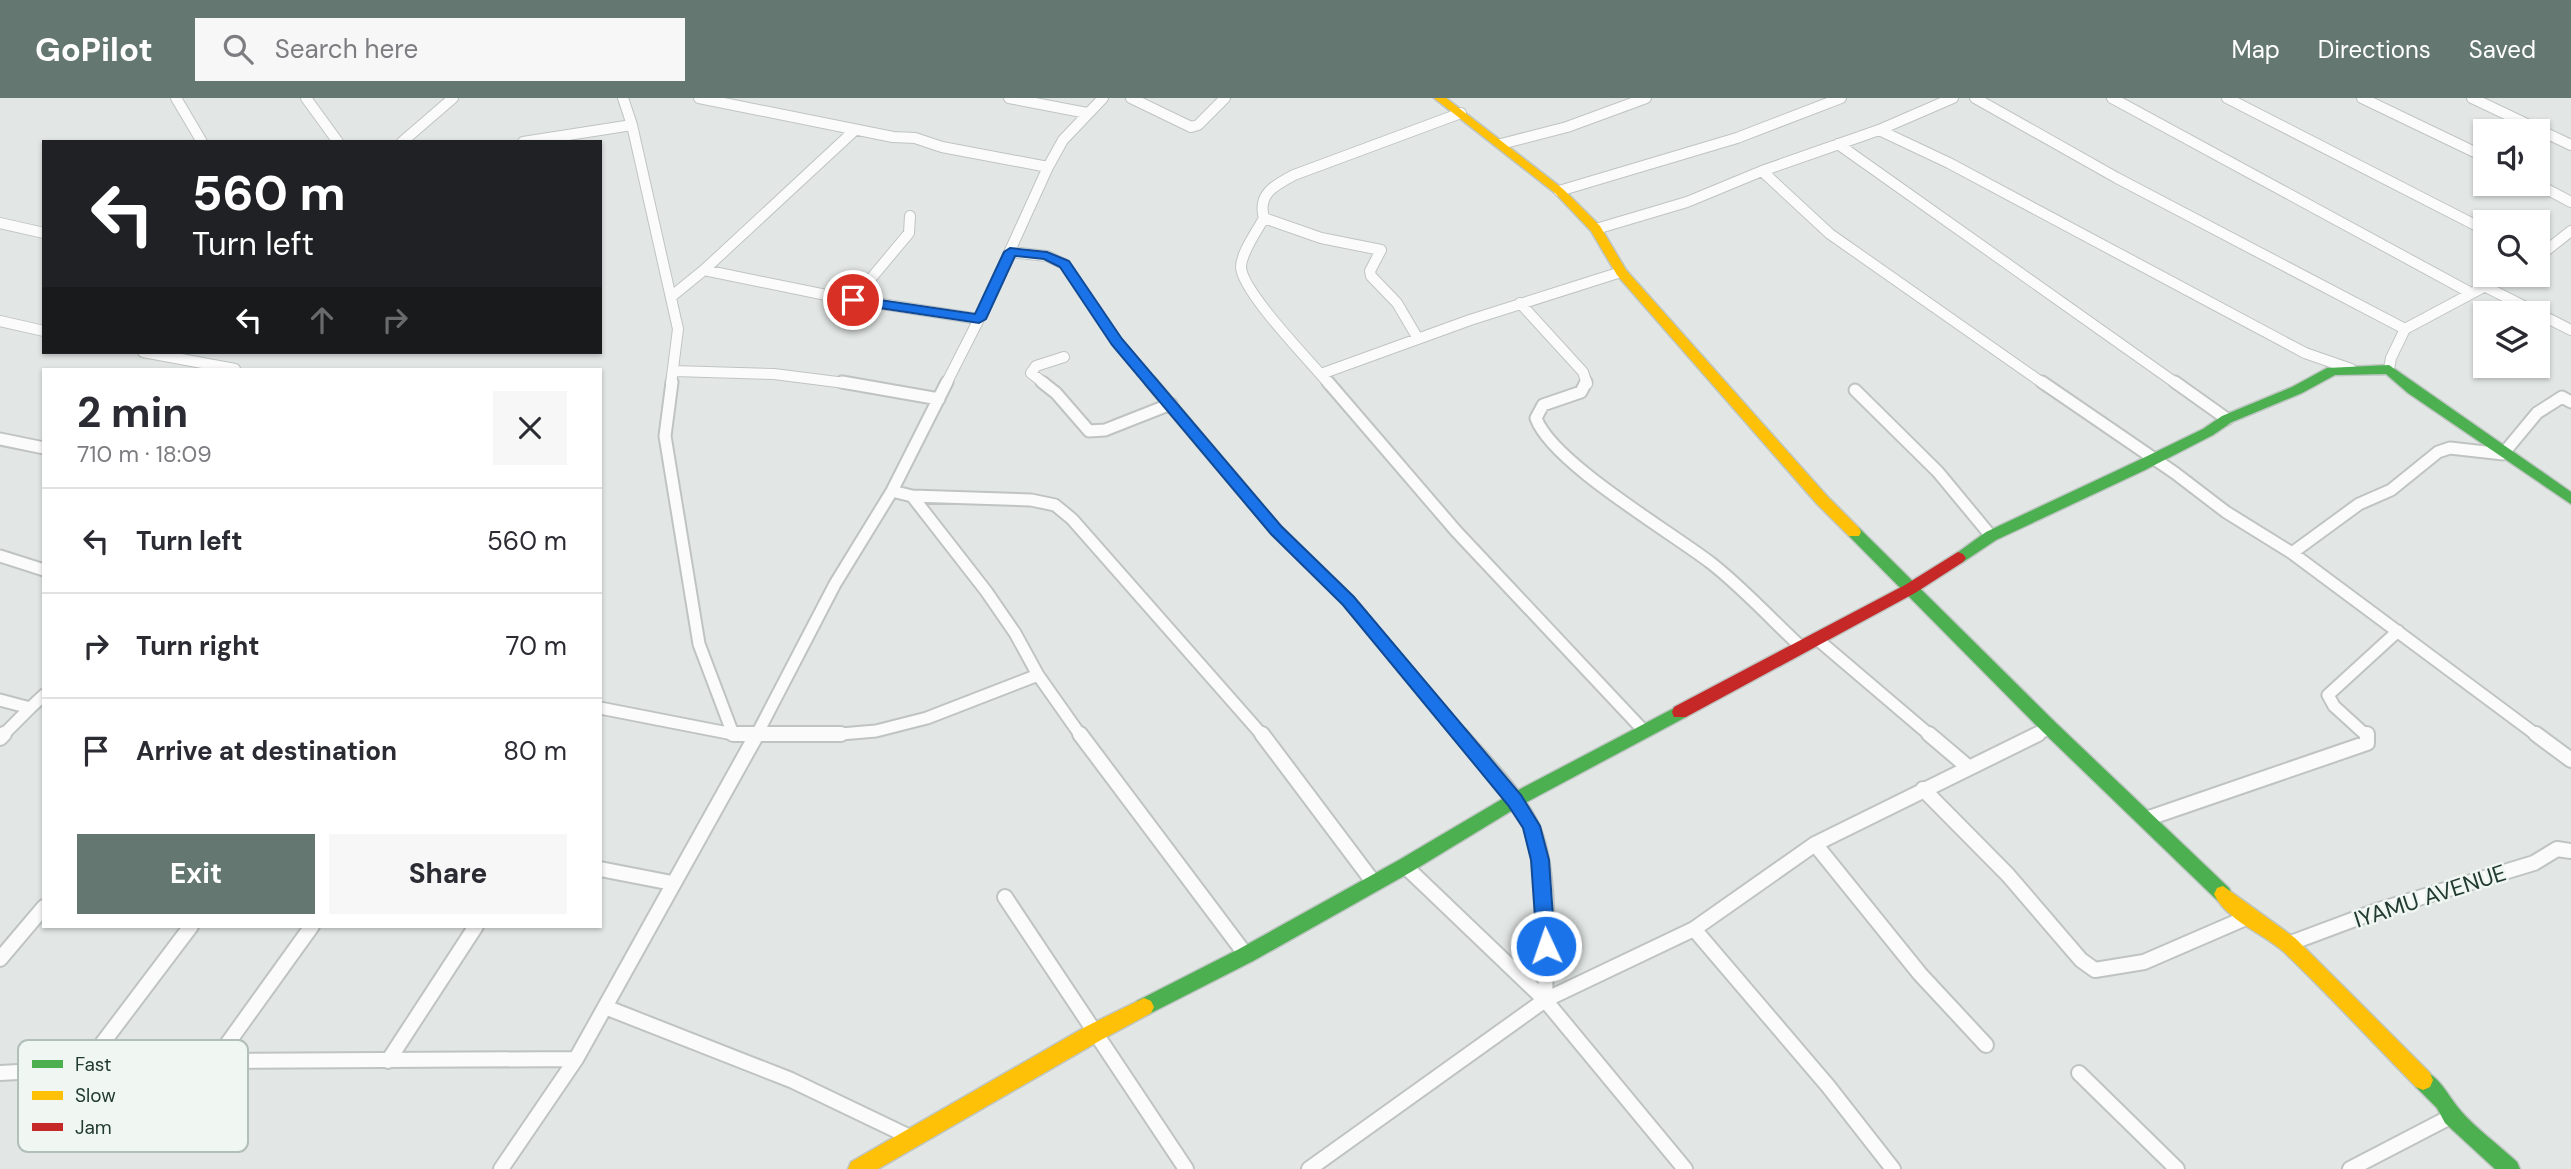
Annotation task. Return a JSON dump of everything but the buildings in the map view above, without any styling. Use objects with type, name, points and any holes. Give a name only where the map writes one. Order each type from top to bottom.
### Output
[{"type":"street","points":[[176,98],[201,140]]},
{"type":"street","points":[[306,98],[337,140]]},
{"type":"street","points":[[435,98],[443,107]]},
{"type":"street","points":[[404,140],[453,98]]},
{"type":"street","points":[[623,98],[632,125],[678,329],[665,436],[699,644],[733,734]]},
{"type":"street","points":[[699,98],[855,130],[915,138],[942,147],[1048,167]]},
{"type":"street","points":[[1009,98],[1087,113]]},
{"type":"street","points":[[501,1169],[576,1059],[756,736],[835,584],[892,491],[979,319],[1048,167],[1063,140],[1103,98]]},
{"type":"street","points":[[1131,98],[1191,127],[1198,125],[1225,98]]},
{"type":"street","points":[[1439,98],[1559,191],[1596,229],[1621,272],[1822,500],[2049,728],[2248,917],[2288,944],[2444,1101],[2452,1116],[2510,1169]]},
{"type":"street","points":[[1501,144],[1567,127],[1646,98]]},
{"type":"street","points":[[1559,191],[1744,134],[1807,113],[1841,98]]},
{"type":"street","points":[[1596,229],[1687,202],[1762,171],[1879,130],[1953,98]]},
{"type":"street","points":[[1975,98],[2117,178],[2405,329]]},
{"type":"street","points":[[2112,98],[2472,293]]},
{"type":"street","points":[[2227,98],[2473,224]]},
{"type":"street","points":[[2362,98],[2473,151]]},
{"type":"street","points":[[2472,98],[2571,145]]},
{"type":"street","points":[[1461,113],[1273,186],[1265,193],[1260,206],[1264,218],[1241,264],[1244,278],[1269,314],[1456,531],[1644,731]]},
{"type":"street","points":[[536,140],[632,125]]},
{"type":"street","points":[[672,296],[704,271],[855,130]]},
{"type":"street","points":[[1879,130],[1949,163],[2305,353],[2351,369]]},
{"type":"street","points":[[1838,144],[2227,419]]},
{"type":"street","points":[[1762,171],[1830,234],[2226,512],[2292,553],[2571,760]]},
{"type":"street","points":[[2550,191],[2571,202]]},
{"type":"street","points":[[853,300],[909,233],[910,216]]},
{"type":"street","points":[[1264,218],[1321,238],[1380,249],[1370,271],[1371,276],[1397,303],[1417,337]]},
{"type":"street","points":[[0,223],[42,233]]},
{"type":"street","points":[[2550,247],[2571,231]]},
{"type":"street","points":[[1010,252],[1047,256],[1064,264],[1105,328],[1276,530],[1349,601],[1514,800],[1532,826],[1540,860],[1546,928],[1545,1000]]},
{"type":"street","points":[[704,271],[853,300],[979,319]]},
{"type":"street","points":[[1321,374],[1417,337],[1621,272]]},
{"type":"street","points":[[2389,369],[2391,358],[2405,329],[2486,287],[2571,330]]},
{"type":"street","points":[[1520,303],[1583,372],[1587,384],[1581,392],[1543,405],[1536,418],[1540,430],[1592,479],[1712,564],[1801,647]]},
{"type":"street","points":[[0,321],[42,331]]},
{"type":"street","points":[[154,354],[229,368]]},
{"type":"street","points":[[1064,358],[1036,366],[1031,373],[1056,393],[1089,430],[1105,430],[1171,404]]},
{"type":"street","points":[[858,1169],[1094,1033],[1246,955],[1405,866],[1514,800],[1910,589],[1991,536],[2154,459],[2208,432],[2227,419],[2285,396],[2332,371],[2389,369],[2413,390],[2571,499]]},
{"type":"street","points":[[674,371],[770,372],[847,382],[939,399]]},
{"type":"street","points":[[1855,390],[1938,472],[1991,536]]},
{"type":"street","points":[[2503,454],[2537,413],[2568,396]]},
{"type":"street","points":[[0,439],[42,448]]},
{"type":"street","points":[[2292,553],[2359,504],[2391,490],[2438,452],[2450,448],[2503,454]]},
{"type":"street","points":[[892,491],[912,496],[1031,500],[1055,505],[1072,519],[1251,720],[1374,883]]},
{"type":"street","points":[[912,496],[986,591],[1015,633],[1038,675],[1125,797],[1246,955]]},
{"type":"street","points":[[0,556],[42,569]]},
{"type":"street","points":[[2146,819],[2367,743],[2367,734],[2334,706],[2328,695],[2398,631]]},
{"type":"street","points":[[1817,639],[1968,767]]},
{"type":"street","points":[[602,708],[756,736],[876,732],[927,718],[1038,675]]},
{"type":"street","points":[[0,738],[42,697]]},
{"type":"street","points":[[0,700],[30,708]]},
{"type":"street","points":[[1308,1169],[1545,1000],[1694,929],[1815,844],[2049,728]]},
{"type":"street","points":[[1923,789],[2008,875],[2081,960],[2095,970],[2144,962],[2182,948],[2248,917]]},
{"type":"street","points":[[1815,844],[1920,974],[1986,1045]]},
{"type":"street","name":"IYAMU AVENUE","points":[[2288,944],[2379,910],[2534,863],[2557,849],[2571,852]]},
{"type":"street","points":[[1405,866],[1545,1000],[1685,1169]]},
{"type":"street","points":[[602,869],[672,883]]},
{"type":"street","points":[[1006,897],[1186,1169]]},
{"type":"street","points":[[0,960],[42,909]]},
{"type":"street","points":[[105,1040],[189,928]]},
{"type":"street","points":[[229,1040],[311,928]]},
{"type":"street","points":[[388,1061],[475,928]]},
{"type":"street","points":[[1694,929],[1828,1086],[1894,1169]]},
{"type":"street","points":[[605,1007],[791,1080],[912,1138]]},
{"type":"street","points":[[248,1060],[576,1059]]},
{"type":"street","points":[[0,1073],[18,1072]]},
{"type":"street","points":[[2079,1073],[2176,1169]]},
{"type":"street","points":[[2350,1169],[2452,1116]]},
{"type":"traffic: fast","points":[[1958,558],[1991,536],[2140,466],[2208,432],[2227,419],[2297,390],[2332,371],[2389,369],[2413,390],[2571,499]]},
{"type":"traffic: fast","points":[[1854,532],[2050,728],[2223,894]]},
{"type":"traffic: fast","points":[[1144,1007],[1246,955],[1405,866],[1515,800],[1680,712]]},
{"type":"traffic: fast","points":[[2423,1080],[2444,1101],[2452,1116],[2510,1169]]},
{"type":"traffic: slow","points":[[1439,98],[1559,191],[1596,229],[1621,272],[1822,500],[1854,532]]},
{"type":"traffic: slow","points":[[2223,894],[2248,917],[2288,944],[2423,1080]]},
{"type":"traffic: slow","points":[[858,1169],[1144,1007]]},
{"type":"traffic: jam","points":[[1680,712],[1910,589],[1958,558]]},
{"type":"route","points":[[853,300],[979,319],[1010,252],[1047,256],[1064,264],[1105,328],[1276,530],[1349,601],[1514,800],[1532,826],[1540,860],[1546,946]]}]
